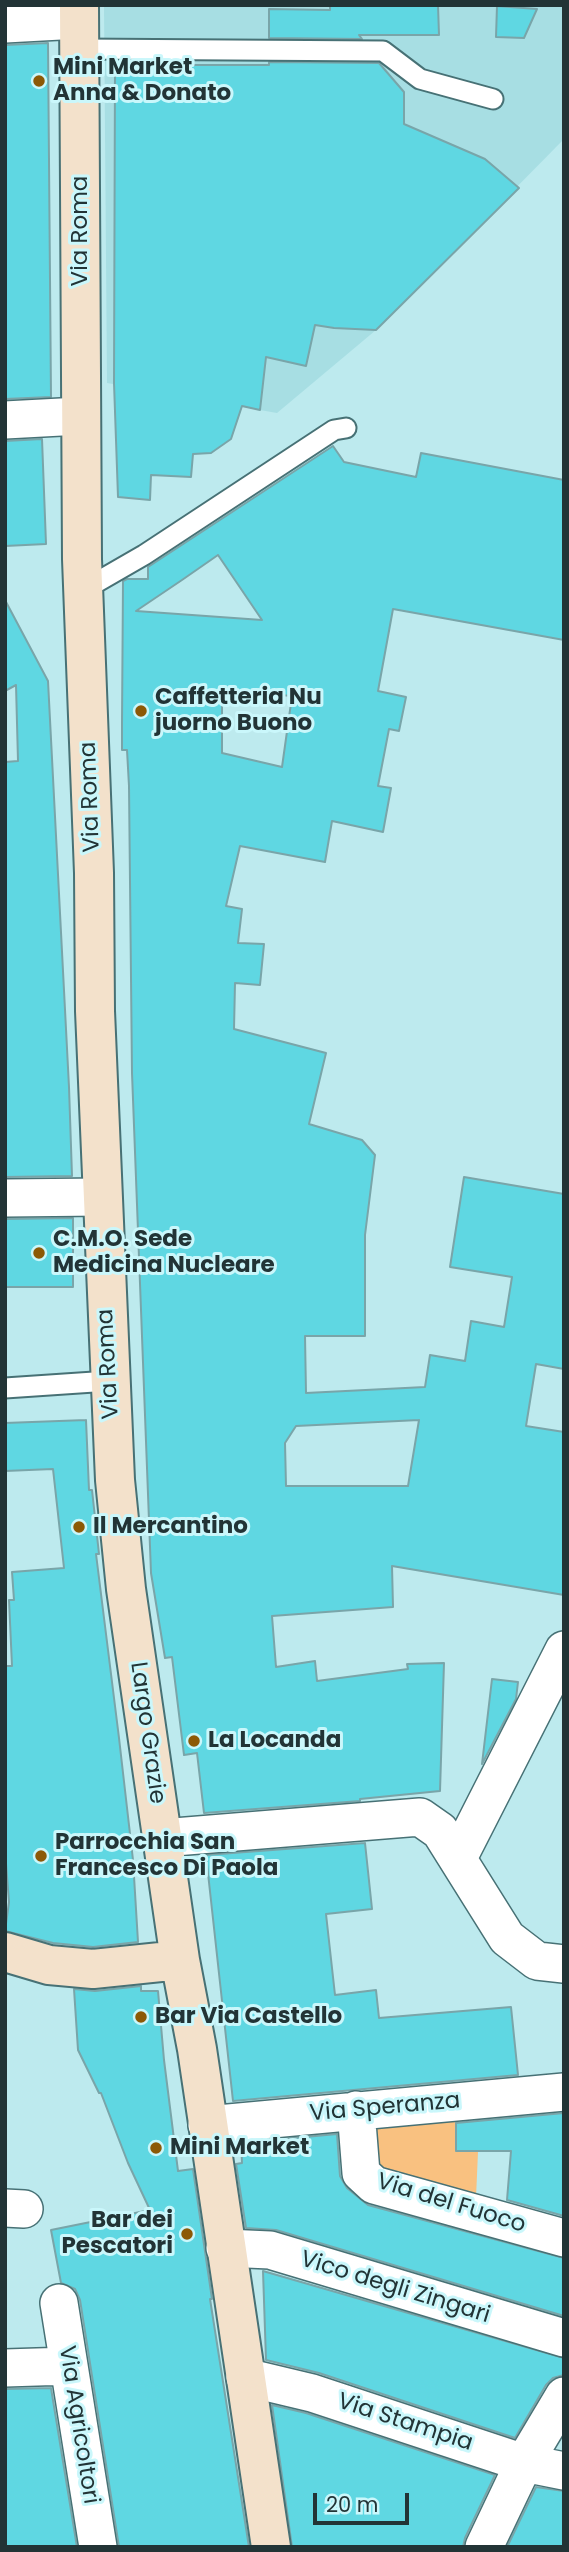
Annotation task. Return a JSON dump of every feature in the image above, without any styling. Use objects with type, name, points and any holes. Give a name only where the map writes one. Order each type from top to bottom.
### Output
[{"type":"street","points":[[5,24],[79,25]]},
{"type":"street","name":"Via Roma","points":[[79,25],[80,416],[102,1197],[115,1480],[126,1588]]},
{"type":"street","points":[[5,420],[80,416]]},
{"type":"street","points":[[5,1198],[102,1197]]},
{"type":"street","name":"Largo Grazie","points":[[126,1588],[180,1960],[271,2547]]},
{"type":"street","points":[[458,1858],[564,1650]]},
{"type":"street","points":[[162,1838],[420,1817],[440,1831],[507,1938],[537,1961],[564,1964]]},
{"type":"street","points":[[5,1952],[49,1965],[93,1969],[180,1960]]},
{"type":"street","name":"Via Speranza","points":[[207,2125],[564,2092]]},
{"type":"street","name":"Via del Fuoco","points":[[356,2110],[361,2173],[374,2185],[564,2238]]},
{"type":"street","name":"Vico degli Zingari","points":[[225,2248],[270,2250],[564,2338]]},
{"type":"street","name":"Via Agricoltori","points":[[59,2303],[98,2547]]},
{"type":"street","points":[[5,2368],[69,2366]]},
{"type":"street","name":"Via Stampia","points":[[245,2377],[312,2393],[524,2463],[564,2471]]},
{"type":"street","points":[[484,2547],[524,2463],[564,2396]]},
{"type":"lane","points":[[79,25],[383,51],[420,79],[493,100]]},
{"type":"lane","points":[[85,589],[144,555],[334,430],[346,428]]},
{"type":"lane","points":[[5,1388],[109,1381]]},
{"type":"shaded area","points":[[104,5],[564,5],[564,139],[376,330],[277,413],[107,383]]},
{"type":"shaded area","points":[[455,2108],[456,2151],[478,2152],[476,2198],[368,2169],[364,2118]]},
{"type":"building","points":[[330,5],[438,5],[439,35],[359,35],[362,39],[269,38],[269,9],[330,10]]},
{"type":"building","points":[[497,6],[537,9],[524,38],[496,37]]},
{"type":"building","points":[[48,43],[51,397],[5,399],[5,45]]},
{"type":"building","points":[[269,62],[379,63],[404,92],[404,124],[485,159],[519,188],[376,330],[315,325],[306,366],[266,357],[260,410],[242,406],[231,439],[211,453],[193,454],[191,477],[151,475],[150,500],[118,497],[114,383],[115,65],[269,65]]},
{"type":"building","points":[[42,439],[46,544],[5,546],[5,441]]},
{"type":"building","points":[[333,446],[344,462],[416,477],[421,453],[564,480],[564,640],[393,609],[378,691],[406,697],[399,731],[389,729],[378,786],[391,788],[383,832],[332,821],[325,862],[240,846],[226,906],[242,909],[238,943],[264,944],[260,985],[235,983],[234,1029],[326,1053],[309,1124],[362,1140],[375,1155],[365,1235],[365,1336],[305,1336],[306,1393],[425,1387],[430,1355],[465,1361],[471,1321],[504,1327],[512,1277],[450,1267],[464,1177],[564,1194],[564,1369],[536,1364],[526,1426],[564,1432],[564,1595],[392,1566],[393,1607],[272,1616],[276,1667],[315,1661],[317,1681],[408,1669],[407,1664],[444,1663],[440,1791],[360,1801],[204,1813],[197,1753],[184,1755],[172,1657],[165,1658],[151,1573],[132,1073],[129,786],[127,750],[122,750],[123,581],[148,579],[148,567]],"holes":[[[218,555],[262,620],[136,611],[182,580]],[[222,690],[292,696],[282,767],[222,753]],[[419,1420],[408,1486],[286,1486],[285,1443],[296,1426]]]},
{"type":"building","points":[[5,600],[48,681],[72,1176],[5,1177],[5,762],[18,761],[16,685],[5,691]]},
{"type":"building","name":"C.M.O. Sede Medicina Nucleare","points":[[73,1218],[73,1287],[5,1287],[5,1219]]},
{"type":"building","points":[[86,1420],[89,1490],[92,1490],[99,1554],[96,1554],[133,1860],[138,1942],[93,1947],[53,1943],[5,1931],[9,1902],[5,1851],[5,1666],[12,1666],[9,1600],[14,1600],[12,1572],[64,1568],[53,1469],[5,1471],[5,1423]]},
{"type":"building","points":[[492,1679],[518,1682],[516,1699],[482,1764]]},
{"type":"building","points":[[365,1843],[372,1909],[326,1914],[335,1995],[376,1990],[379,2018],[511,2007],[518,2075],[233,2101],[206,1855]]},
{"type":"building","points":[[141,1986],[141,1991],[158,1991],[178,2171],[193,2169],[210,2299],[249,2547],[119,2547],[80,2300],[75,2289],[61,2283],[51,2230],[150,2210],[128,2163],[101,2093],[78,2050],[74,1989],[95,1991]]},
{"type":"building","points":[[564,2113],[564,2216],[507,2200],[511,2151],[456,2151],[456,2123]]},
{"type":"building","points":[[337,2134],[340,2176],[347,2188],[368,2205],[564,2258],[564,2316],[276,2230],[246,2228],[236,2164],[242,2163],[241,2143]]},
{"type":"building","points":[[263,2271],[564,2358],[564,2375],[553,2378],[546,2385],[515,2438],[319,2373],[266,2360]]},
{"type":"building","points":[[51,2388],[77,2547],[5,2547],[5,2389]]},
{"type":"building","points":[[272,2405],[306,2413],[495,2475],[463,2547],[292,2547]]},
{"type":"building","points":[[536,2487],[564,2491],[564,2547],[507,2547]]},
{"type":"place","name":"Mini Market Anna & Donato","points":[[39,81]]},
{"type":"place","name":"Caffetteria Nu juorno Buono","points":[[141,711]]},
{"type":"place","name":"C.M.O. Sede Medicina Nucleare","points":[[39,1253]]},
{"type":"place","name":"Il Mercantino","points":[[79,1527]]},
{"type":"place","name":"La Locanda","points":[[194,1741]]},
{"type":"place","name":"Parrocchia San Francesco Di Paola","points":[[41,1856]]},
{"type":"place","name":"Bar Via Castello","points":[[141,2017]]},
{"type":"place","name":"Mini Market","points":[[156,2148]]},
{"type":"place","name":"Bar dei Pescatori","points":[[187,2234]]}]
